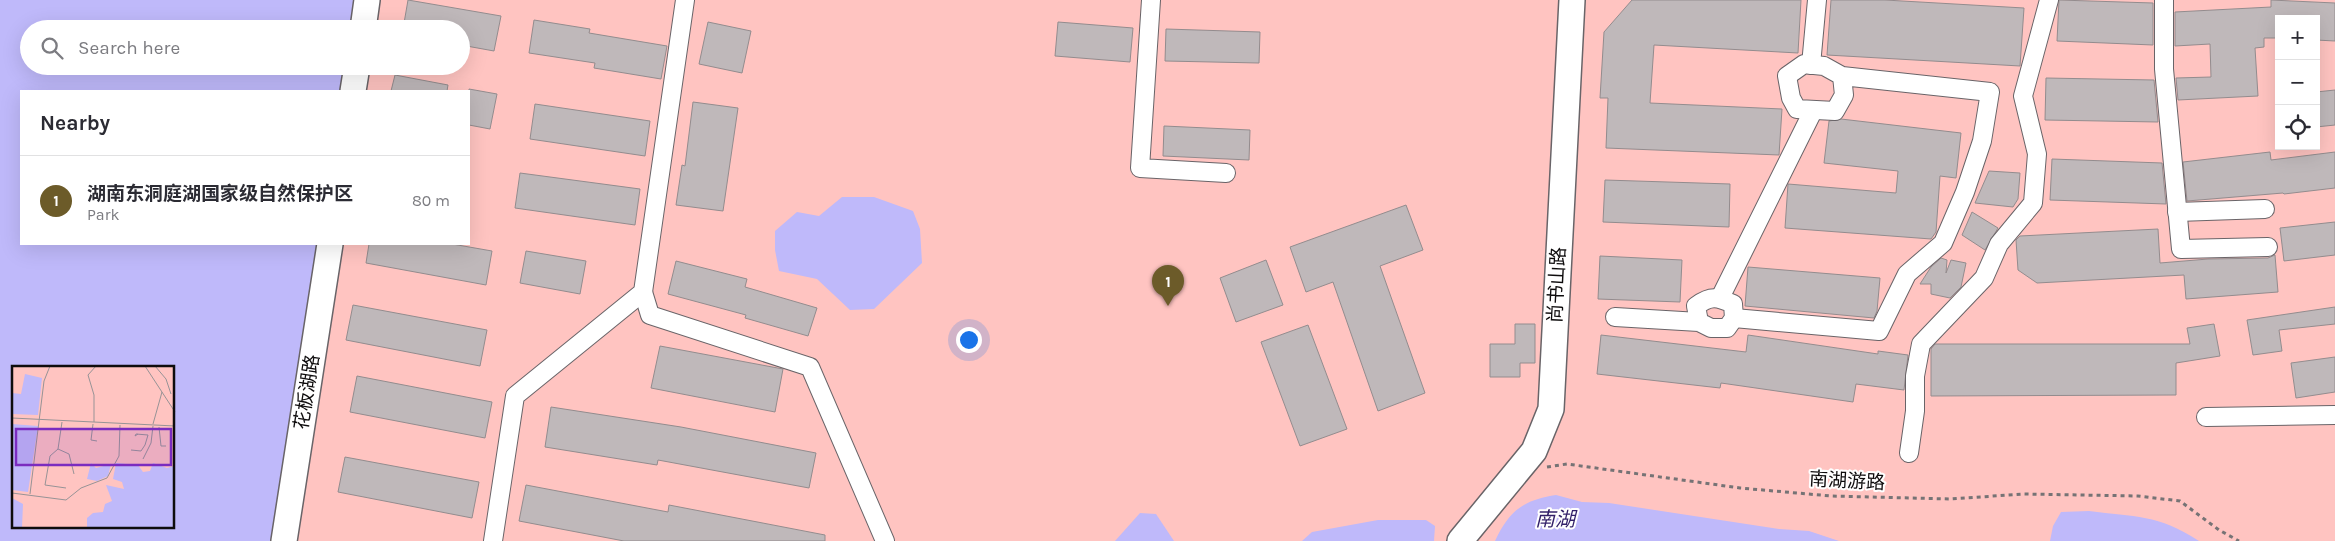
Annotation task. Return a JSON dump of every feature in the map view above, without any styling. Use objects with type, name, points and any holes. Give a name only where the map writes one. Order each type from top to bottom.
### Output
[{"type":"street","points":[[364,20],[367,0]]},
{"type":"street","points":[[685,0],[643,292],[650,315],[810,367],[885,541]]},
{"type":"street","points":[[1151,0],[1140,168],[1226,173]]},
{"type":"street","name":"尚书山路","points":[[1460,541],[1534,451],[1551,409],[1572,0]]},
{"type":"street","points":[[1811,65],[1817,0]]},
{"type":"street","points":[[1909,453],[1915,411],[1915,376],[1921,344],[1984,278],[1999,244],[2034,204],[2037,154],[2022,96],[2049,0]]},
{"type":"street","points":[[2164,0],[2164,69],[2181,249],[2268,247]]},
{"type":"street","points":[[1734,318],[1879,331],[1907,274],[1943,243],[1965,192],[1982,140],[1990,92],[1842,76],[1824,66],[1804,64],[1787,76],[1792,98],[1797,108],[1813,111],[1835,111],[1844,95],[1842,76]]},
{"type":"street","points":[[353,90],[356,75]]},
{"type":"street","points":[[1720,298],[1813,111]]},
{"type":"street","points":[[2177,212],[2264,209]]},
{"type":"street","name":"花板湖路","points":[[284,541],[330,245]]},
{"type":"street","points":[[493,541],[515,396],[643,292]]},
{"type":"street","points":[[1614,317],[1699,322],[1711,328],[1727,328],[1734,318],[1734,304],[1720,298],[1706,298],[1696,306],[1699,322]]},
{"type":"street","points":[[2206,417],[2335,415]]},
{"type":"path","name":"南湖游路","points":[[1542,468],[1566,464],[1740,488],[1831,496],[1950,499],[2024,494],[2138,496],[2180,501],[2219,530],[2239,541]]},
{"type":"shaded area","points":[[0,0],[2335,0],[2335,541],[0,541]]},
{"type":"water","points":[[0,0],[354,0],[353,20],[20,20],[20,75],[347,75],[344,90],[20,90],[20,245],[322,245],[279,541],[0,541]]},
{"type":"water","points":[[842,197],[874,197],[913,211],[920,229],[922,263],[874,309],[850,310],[817,279],[779,271],[775,250],[775,231],[797,212],[819,216]]},
{"type":"water","name":"南湖","points":[[1556,495],[1582,502],[1609,503],[1779,529],[1809,531],[1839,541],[1495,541],[1506,522],[1518,509],[1535,500]]},
{"type":"water","points":[[2089,511],[2158,521],[2184,532],[2199,541],[2050,541],[2053,526],[2061,512]]},
{"type":"water","points":[[1140,513],[1156,514],[1174,541],[1115,541]]},
{"type":"water","points":[[1378,520],[1426,520],[1435,526],[1434,541],[1302,541],[1312,532]]},
{"type":"building","points":[[408,0],[501,16],[494,51],[470,47],[470,20],[405,20]]},
{"type":"building","points":[[1632,0],[1801,0],[1798,53],[1654,45],[1650,103],[1782,109],[1779,155],[1606,148],[1608,98],[1600,98],[1604,32]]},
{"type":"building","points":[[1831,0],[1885,0],[2024,8],[2020,66],[1827,55]]},
{"type":"building","points":[[2059,0],[2153,3],[2153,45],[2057,41]]},
{"type":"building","points":[[2271,0],[2335,3],[2335,41],[2320,40],[2320,15],[2275,15],[2275,38],[2264,38],[2264,47],[2255,48],[2258,96],[2178,100],[2176,78],[2211,77],[2210,44],[2175,46],[2175,12],[2271,7]]},
{"type":"building","points":[[534,20],[590,29],[589,33],[667,46],[661,79],[594,68],[595,63],[529,53]]},
{"type":"building","points":[[708,22],[751,31],[742,73],[699,64]]},
{"type":"building","points":[[1058,22],[1133,28],[1130,62],[1055,56]]},
{"type":"building","points":[[1166,29],[1260,32],[1259,63],[1165,61]]},
{"type":"building","points":[[395,75],[448,85],[447,90],[391,90]]},
{"type":"building","points":[[2046,78],[2154,80],[2158,122],[2045,120]]},
{"type":"building","points":[[469,90],[497,94],[490,129],[470,125]]},
{"type":"building","points":[[2335,90],[2335,125],[2320,127],[2320,92]]},
{"type":"building","points":[[693,102],[738,108],[723,211],[676,205],[682,165],[685,166]]},
{"type":"building","points":[[535,104],[650,121],[645,156],[530,139]]},
{"type":"building","points":[[1841,119],[1961,133],[1956,178],[1940,176],[1936,232],[1931,239],[1785,228],[1788,184],[1896,193],[1898,171],[1824,163],[1829,121]]},
{"type":"building","points":[[1164,126],[1250,130],[1249,160],[1163,156]]},
{"type":"building","points":[[2270,152],[2271,160],[2335,152],[2335,188],[2284,194],[2187,201],[2183,162]]},
{"type":"building","points":[[2052,159],[2162,163],[2166,204],[2050,200]]},
{"type":"building","points":[[1989,171],[2020,173],[2018,199],[2013,207],[1975,203]]},
{"type":"building","points":[[520,173],[640,189],[635,225],[515,208]]},
{"type":"building","points":[[1605,180],[1730,184],[1729,227],[1603,222]]},
{"type":"building","points":[[1406,205],[1423,250],[1380,266],[1425,393],[1378,411],[1333,282],[1306,292],[1290,247]]},
{"type":"building","points":[[1972,212],[1998,228],[1985,250],[1962,235]]},
{"type":"building","points":[[2335,222],[2335,255],[2284,261],[2280,228]]},
{"type":"building","points":[[2158,229],[2160,263],[2208,259],[2268,258],[2275,255],[2278,292],[2186,299],[2184,275],[2037,283],[2018,270],[2016,240],[2020,236]]},
{"type":"building","points":[[369,245],[458,245],[492,251],[486,285],[366,263]]},
{"type":"building","points":[[526,251],[586,261],[580,294],[520,283]]},
{"type":"building","points":[[1600,256],[1682,260],[1680,302],[1598,299]]},
{"type":"building","points":[[1941,258],[1947,260],[1946,273],[1951,260],[1966,263],[1961,287],[1950,298],[1931,294],[1931,284],[1920,284],[1931,267]]},
{"type":"building","points":[[1266,260],[1283,305],[1236,322],[1220,278]]},
{"type":"building","points":[[676,261],[747,279],[745,287],[817,308],[808,336],[745,318],[746,315],[668,294]]},
{"type":"building","points":[[1748,267],[1880,278],[1877,311],[1874,318],[1745,306]]},
{"type":"building","points":[[353,305],[487,330],[480,366],[346,340]]},
{"type":"building","points":[[2335,307],[2335,324],[2279,330],[2282,351],[2253,355],[2247,320]]},
{"type":"building","points":[[1515,324],[1535,324],[1535,363],[1520,363],[1520,377],[1490,377],[1490,344],[1515,344]]},
{"type":"building","points":[[2214,324],[2220,356],[2176,363],[2176,395],[1931,396],[1931,349],[1935,344],[2190,344],[2187,328]]},
{"type":"building","points":[[1308,325],[1347,429],[1300,446],[1261,342]]},
{"type":"building","points":[[1601,335],[1746,352],[1748,335],[1878,354],[1878,351],[1908,355],[1904,390],[1856,384],[1853,402],[1721,383],[1720,388],[1597,374]]},
{"type":"building","points":[[660,346],[783,369],[775,412],[651,388]]},
{"type":"building","points":[[2335,357],[2335,392],[2296,398],[2291,363]]},
{"type":"building","points":[[357,376],[492,402],[485,438],[350,412]]},
{"type":"building","points":[[551,407],[681,427],[816,453],[809,488],[658,460],[657,465],[545,447]]},
{"type":"building","points":[[345,457],[479,482],[472,518],[338,492]]},
{"type":"building","points":[[526,485],[668,512],[669,505],[825,535],[825,541],[624,541],[519,521]]},
{"type":"place","name":"湖南东洞庭湖国家级自然保护区","points":[[1168,306]]}]
